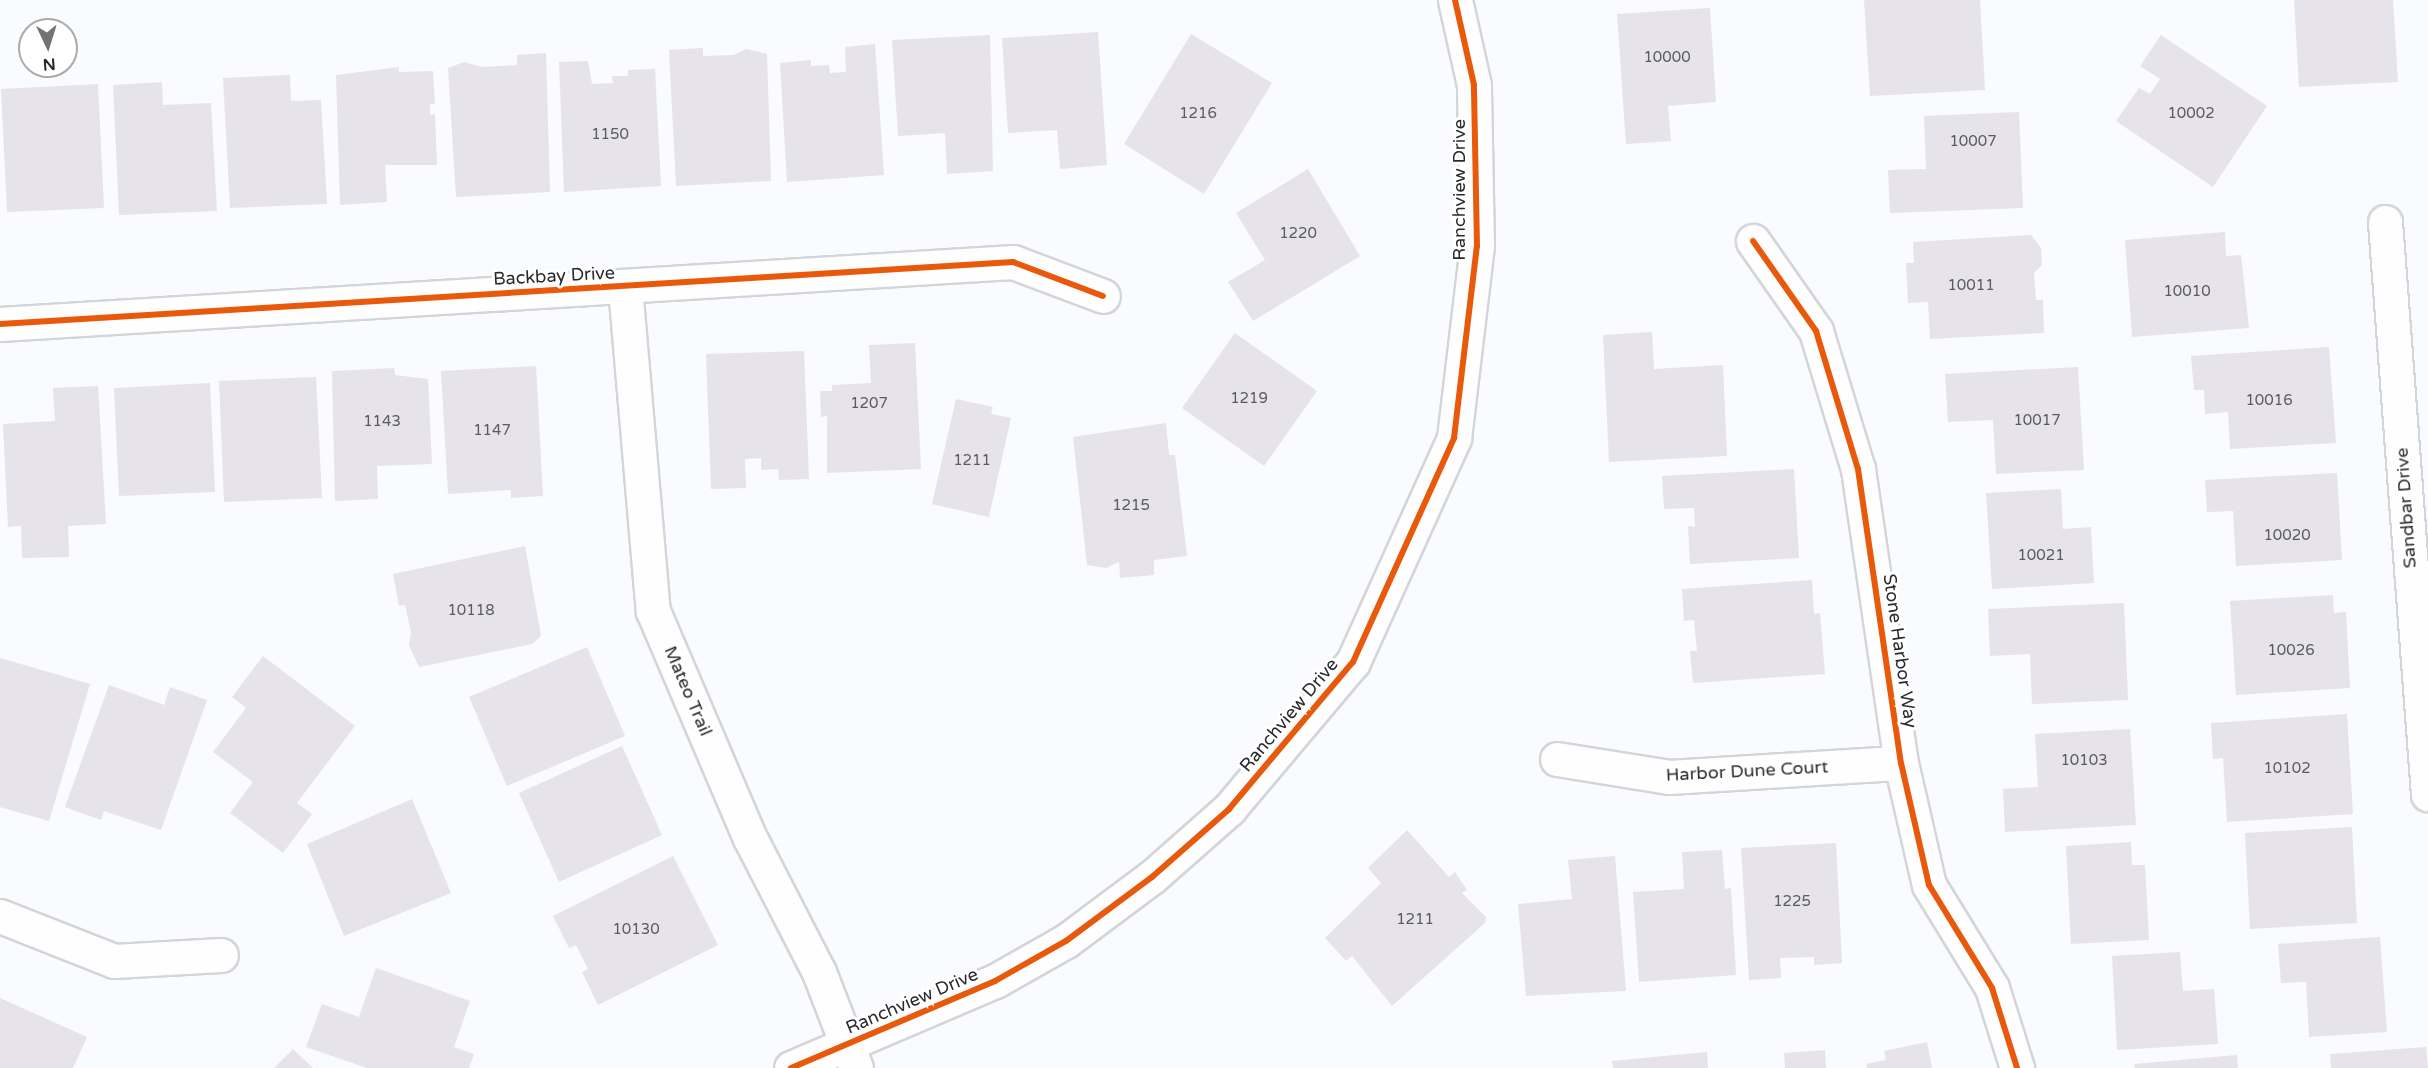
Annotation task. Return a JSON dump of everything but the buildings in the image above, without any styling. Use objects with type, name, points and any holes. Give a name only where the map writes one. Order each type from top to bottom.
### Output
[{"type":"street","name":"Ranchview Drive","points":[[791,1068],[852,1057],[1066,941],[1143,884],[1229,809],[1353,662],[1454,438],[1477,246],[1474,85],[1455,0]]},
{"type":"street","name":"Sandbar Drive","points":[[2385,222],[2424,715],[2428,794]]},
{"type":"street","name":"Stone Harbor Way","points":[[1753,241],[1816,331],[1858,469],[1901,763],[1929,885],[1992,988],[2017,1068]]},
{"type":"street","name":"Backbay Drive","points":[[0,324],[1013,262],[1103,296]]},
{"type":"street","name":"Mateo Trail","points":[[624,287],[653,611],[750,838],[819,972],[852,1057]]},
{"type":"street","name":"Harbor Dune Court","points":[[1557,759],[1670,777],[1901,763]]},
{"type":"street","points":[[0,916],[114,961],[221,954]]},
{"type":"cycle path","points":[[791,1068],[995,981],[1066,941],[1152,877],[1229,809],[1353,662],[1454,438],[1477,246],[1474,85],[1455,0]]},
{"type":"cycle path","points":[[1753,241],[1816,331],[1858,469],[1901,763],[1929,885],[1992,988],[2017,1068]]},
{"type":"cycle path","points":[[0,324],[1013,262],[1103,296]]}]
